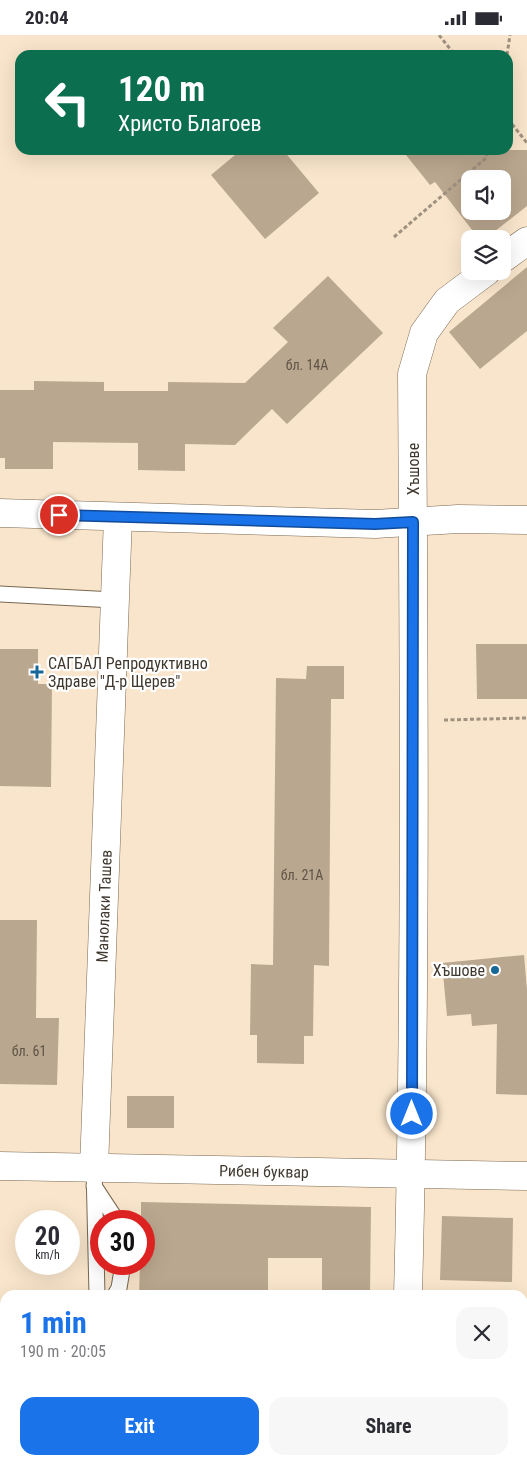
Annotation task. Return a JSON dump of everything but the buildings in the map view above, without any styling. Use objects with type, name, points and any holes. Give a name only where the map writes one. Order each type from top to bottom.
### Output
[{"type":"street","points":[[511,253],[527,241]]},
{"type":"street","name":"Хъшове","points":[[408,1290],[411,1174],[413,720],[412,374],[424,333],[447,301],[475,280]]},
{"type":"street","points":[[0,513],[375,524],[458,519],[527,520]]},
{"type":"street","name":"Манолаки Ташев","points":[[94,1177],[118,517]]},
{"type":"street","name":"Рибен буквар","points":[[0,1166],[94,1177],[411,1174],[527,1176]]},
{"type":"lane","points":[[0,594],[114,600]]},
{"type":"lane","points":[[94,1177],[111,1210]]},
{"type":"lane","name":"Манолаки Ташев","points":[[94,1177],[97,1290]]},
{"type":"lane","points":[[118,1290],[121,1275]]},
{"type":"path","points":[[439,35],[451,50]]},
{"type":"path","points":[[508,50],[510,35]]},
{"type":"path","points":[[513,125],[527,143]]},
{"type":"path","points":[[394,237],[486,158],[487,155]]},
{"type":"path","points":[[413,720],[527,718]]},
{"type":"place","name":"САГБАЛ Репродуктивно Здраве \"Д-р Щерев\"","points":[[37,672]]},
{"type":"place","name":"Хъшове","points":[[495,970]]},
{"type":"route","points":[[59,515],[375,524],[413,522],[414,877],[412,1114]]}]
